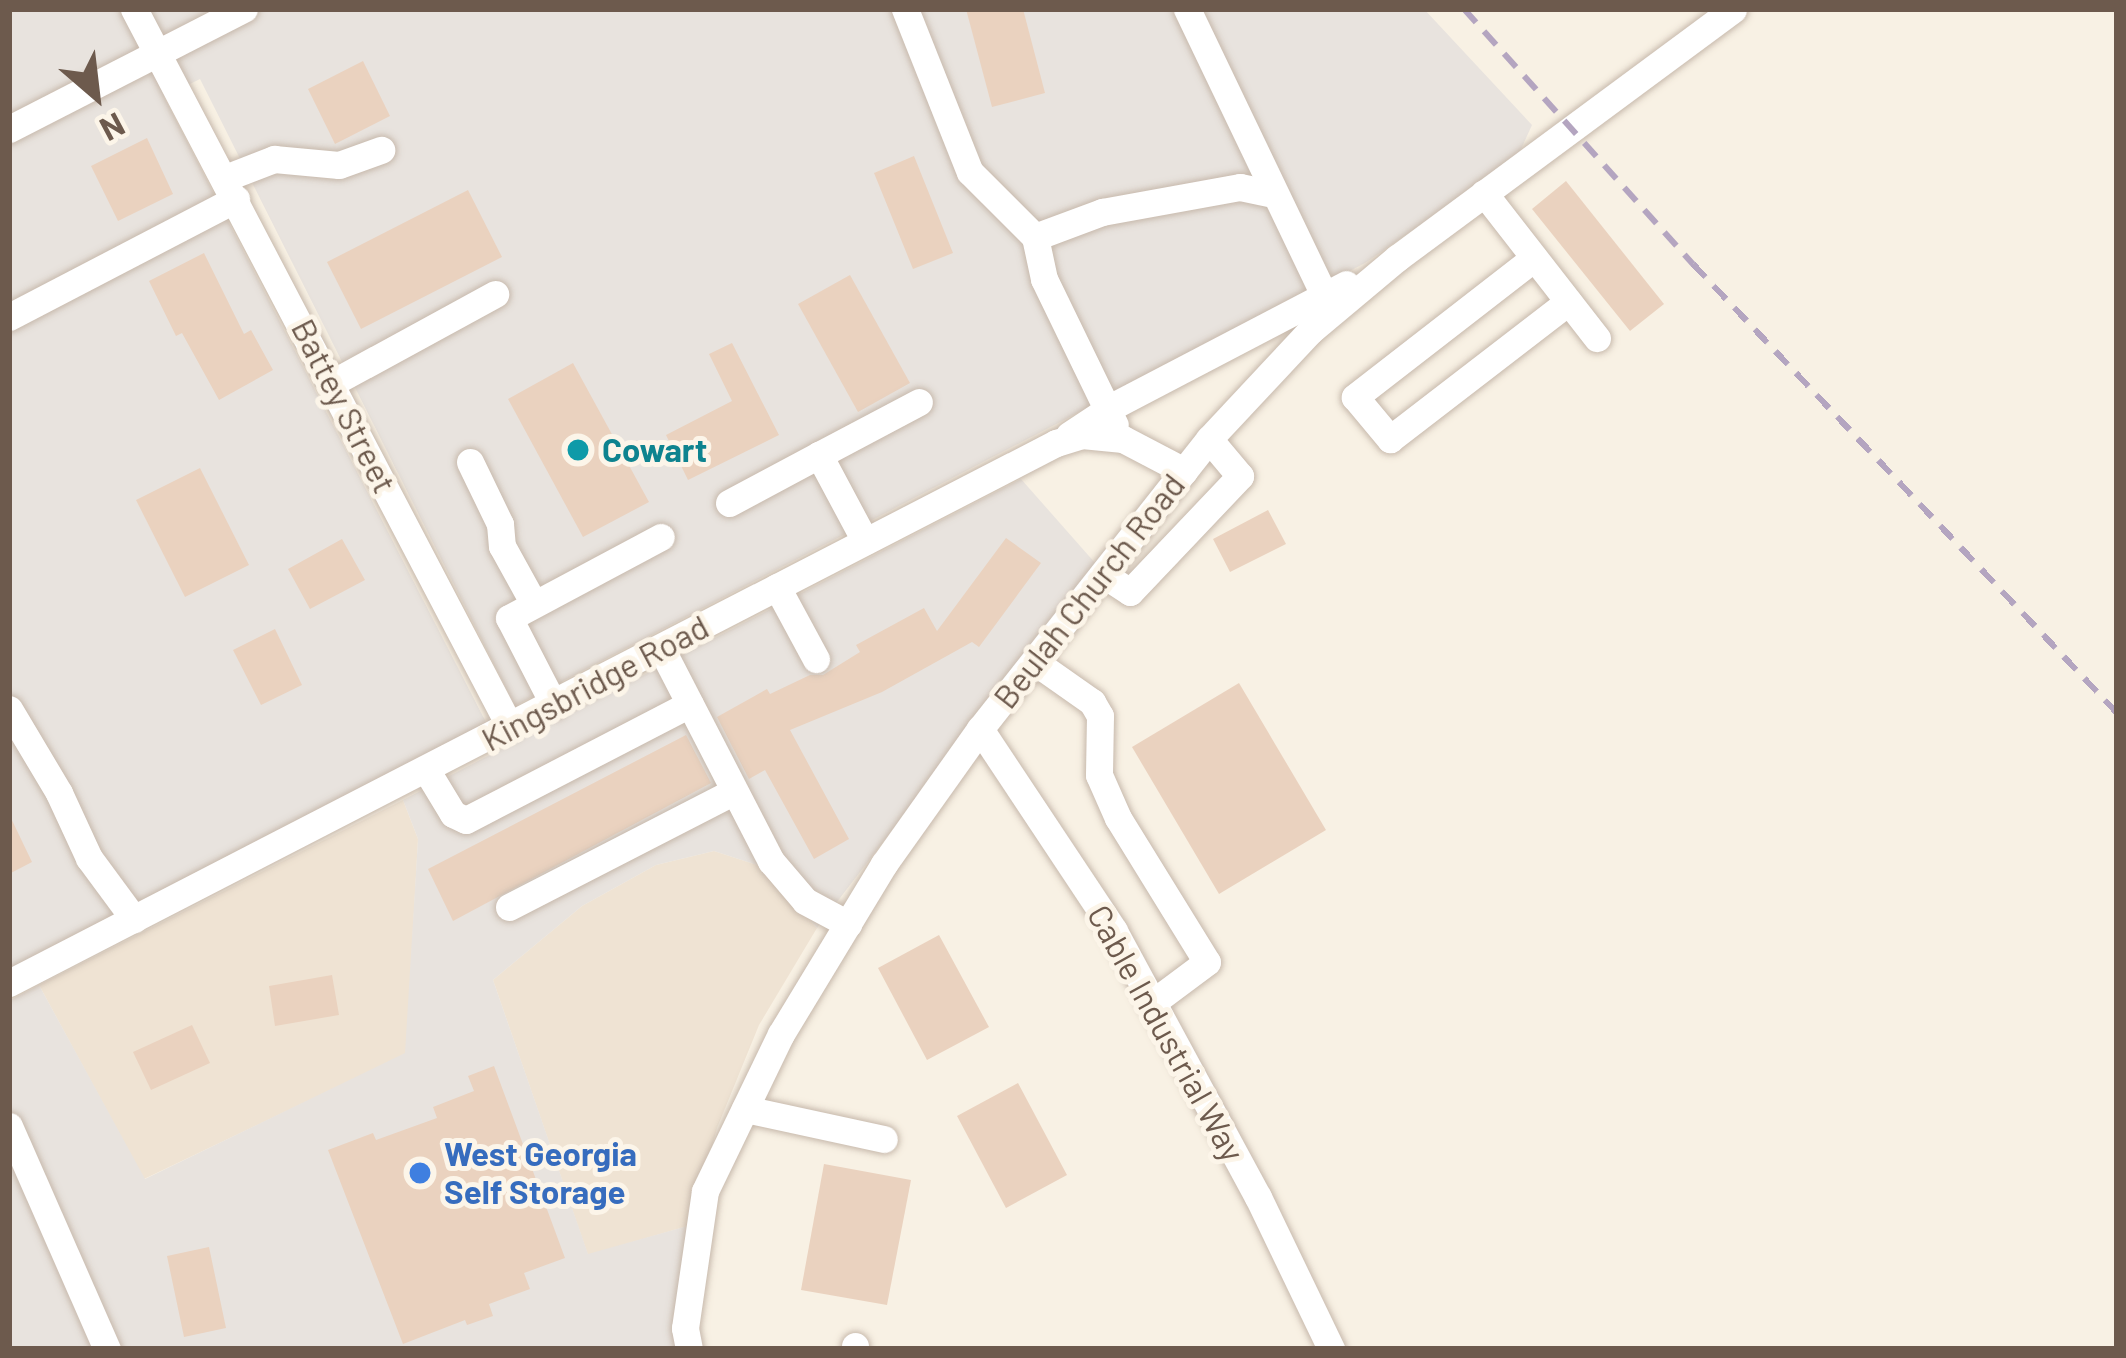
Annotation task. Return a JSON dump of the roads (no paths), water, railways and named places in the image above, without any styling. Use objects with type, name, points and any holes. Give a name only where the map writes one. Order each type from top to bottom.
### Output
[{"type":"street","name":"Battey Street","points":[[134,9],[510,728]]},
{"type":"street","points":[[9,129],[244,9]]},
{"type":"street","points":[[905,9],[970,172],[1035,237],[1044,279],[1123,439]]},
{"type":"street","points":[[1057,443],[1106,410],[1328,303],[1187,9]]},
{"type":"street","name":"Beulah Church Road","points":[[688,1349],[685,1328],[705,1191],[781,1034],[848,924],[980,729],[1209,439],[1328,303],[1397,258],[1733,9]]},
{"type":"street","points":[[9,317],[231,189],[274,159],[339,165],[381,150]]},
{"type":"street","points":[[1035,237],[1102,212],[1240,187],[1273,194]]},
{"type":"street","points":[[1484,193],[1597,338]]},
{"type":"street","points":[[1534,258],[1354,397],[1390,439],[1568,302]]},
{"type":"street","points":[[332,383],[495,294]]},
{"type":"street","points":[[729,503],[919,403]]},
{"type":"street","name":"Kingsbridge Road","points":[[9,983],[1057,443],[1082,435],[1123,439],[1184,471]]},
{"type":"street","points":[[1105,575],[1130,592],[1240,476],[1209,439]]},
{"type":"street","points":[[819,454],[865,542]]},
{"type":"street","points":[[470,462],[500,524],[502,546],[534,604]]},
{"type":"street","points":[[554,705],[509,618],[661,537]]},
{"type":"street","points":[[777,587],[816,659]]},
{"type":"street","points":[[662,648],[733,792],[786,883],[805,901],[848,924]]},
{"type":"street","points":[[1035,662],[1092,702],[1100,716],[1099,775],[1118,818],[1207,962],[1152,1003]]},
{"type":"street","points":[[427,771],[453,814],[466,820],[690,704]]},
{"type":"street","points":[[9,709],[59,793],[88,858],[134,919]]},
{"type":"street","name":"Cable Industrial Way","points":[[980,729],[1114,931],[1258,1198],[1331,1349]]},
{"type":"street","points":[[509,907],[733,792]]},
{"type":"street","points":[[745,1109],[884,1139]]},
{"type":"street","points":[[9,1126],[107,1349]]},
{"type":"railway","points":[[1464,9],[1693,264],[2117,713]]},
{"type":"place","name":"Cowart","points":[[578,450]]},
{"type":"place","name":"West Georgia Self Storage","points":[[420,1173]]}]
